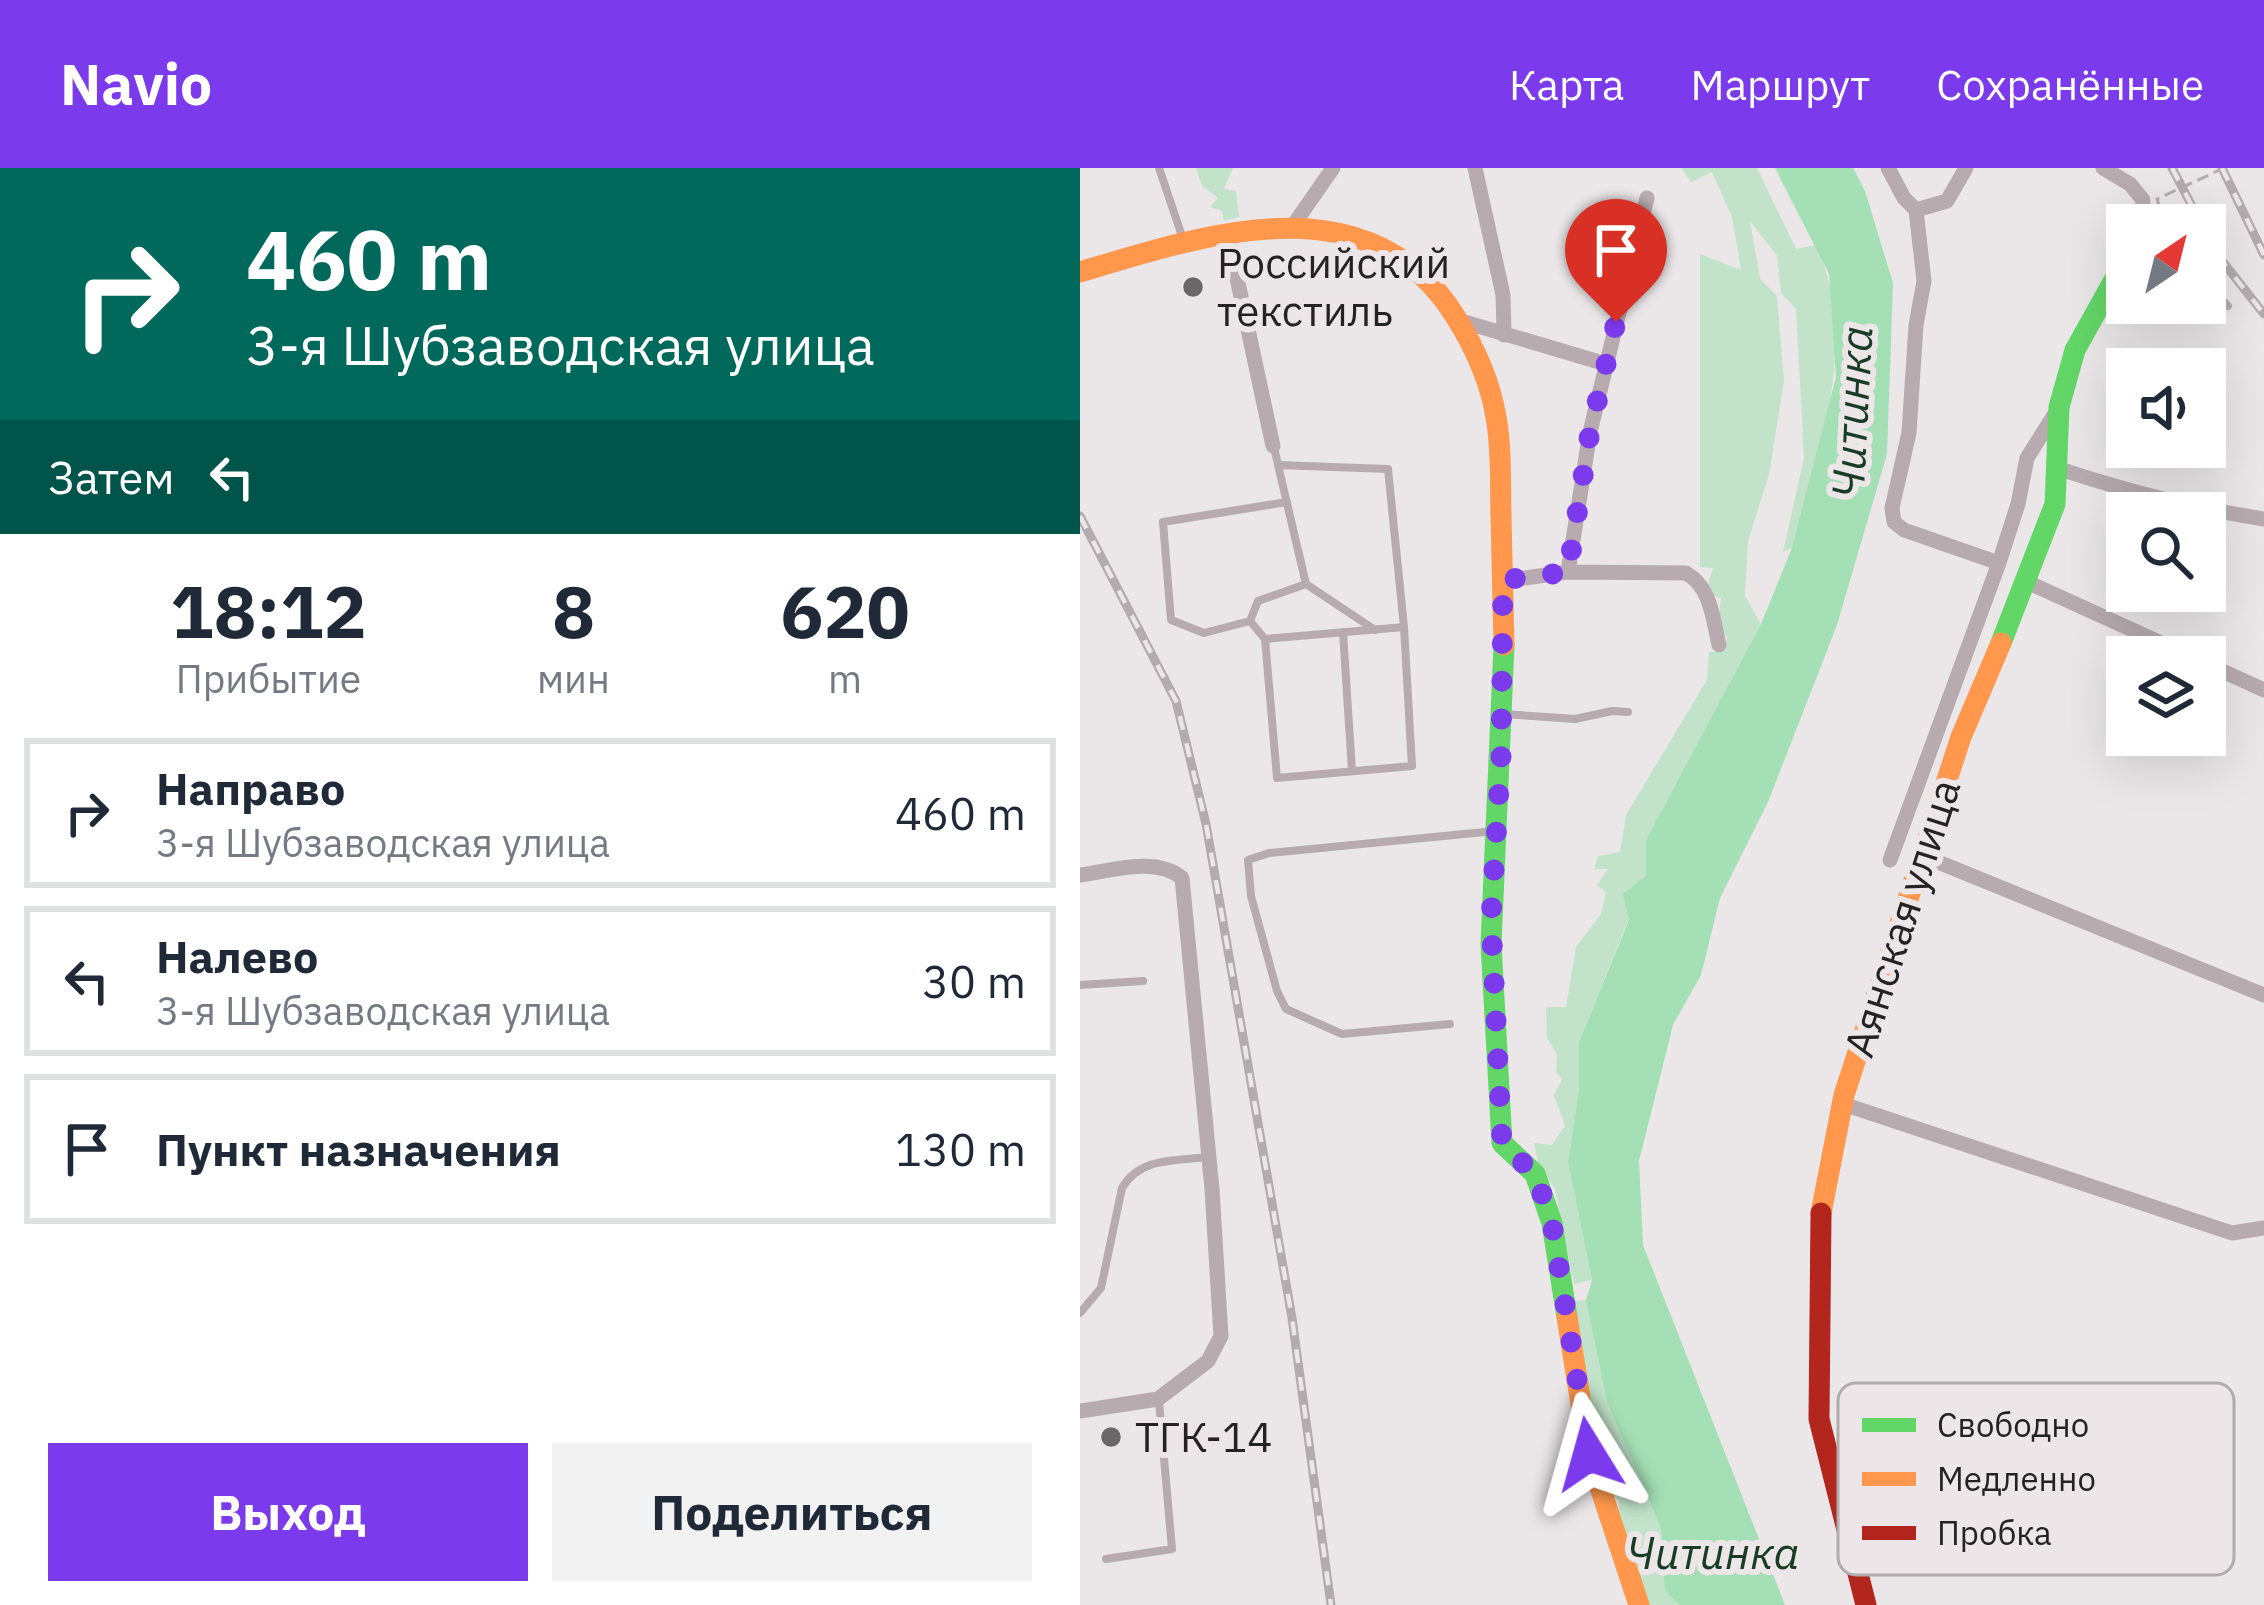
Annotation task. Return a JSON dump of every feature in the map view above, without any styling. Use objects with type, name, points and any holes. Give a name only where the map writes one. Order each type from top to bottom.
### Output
[{"type":"street","points":[[1292,227],[1333,168]]},
{"type":"street","points":[[1475,168],[1504,295],[1504,335]]},
{"type":"street","points":[[1888,168],[1916,210],[1924,281],[1916,325],[1909,433],[1892,508],[1894,522],[1904,530],[1999,563]]},
{"type":"street","points":[[1916,210],[1947,201],[1966,168]]},
{"type":"street","points":[[2103,168],[2130,184],[2143,204]]},
{"type":"street","points":[[1568,572],[1590,432],[1646,198]]},
{"type":"street","points":[[1080,272],[1228,236],[1292,227],[1345,230],[1407,260],[1461,321],[1495,408],[1498,444],[1503,713],[1491,918],[1502,1144],[1535,1174],[1552,1223],[1589,1454],[1639,1605]]},
{"type":"street","points":[[1228,236],[1273,446]]},
{"type":"street","name":"Аянская улица","points":[[1838,1493],[1819,1419],[1820,1218],[1843,1104],[1961,737],[2055,504],[2059,407],[2075,350],[2106,295]]},
{"type":"street","points":[[1461,321],[1606,364]]},
{"type":"street","points":[[1890,860],[1999,563],[2027,458],[2059,407]]},
{"type":"street","points":[[2056,468],[2211,513],[2264,519]]},
{"type":"street","points":[[1503,580],[1568,572],[1686,573],[1699,580],[1709,601],[1719,645]]},
{"type":"street","points":[[2027,582],[2146,636]]},
{"type":"street","points":[[2226,673],[2264,690]]},
{"type":"street","points":[[1921,855],[2264,995]]},
{"type":"street","points":[[1080,875],[1152,866],[1171,869],[1182,878],[1221,1336],[1208,1361],[1158,1399],[1080,1411]]},
{"type":"street","points":[[1843,1104],[2232,1233],[2264,1228]]},
{"type":"street","name":"Аянская улица","points":[[1859,1575],[1867,1605]]},
{"type":"lane","points":[[1159,168],[1186,246]]},
{"type":"lane","points":[[1273,446],[1306,584],[1375,630]]},
{"type":"lane","points":[[1250,621],[1265,639],[1277,778],[1412,766],[1388,469],[1278,465]]},
{"type":"lane","points":[[1250,621],[1204,633],[1171,620],[1163,522],[1287,502]]},
{"type":"lane","points":[[1250,621],[1258,601],[1306,584]]},
{"type":"lane","points":[[1265,639],[1404,627]]},
{"type":"lane","points":[[1343,632],[1352,771]]},
{"type":"lane","points":[[1503,713],[1575,719],[1628,712]]},
{"type":"lane","points":[[1450,1024],[1342,1034],[1286,1009],[1251,896],[1248,860],[1270,853],[1497,830]]},
{"type":"lane","points":[[1080,985],[1143,981]]},
{"type":"lane","points":[[1080,1313],[1101,1288],[1122,1188],[1130,1174],[1143,1165],[1209,1157]]},
{"type":"lane","points":[[1106,1559],[1166,1552],[1174,1541],[1158,1399]]},
{"type":"path","points":[[2159,204],[2157,199],[2224,168]]},
{"type":"shaded area","points":[[1196,168],[1233,168],[1224,189],[1236,191],[1239,217],[1224,221],[1222,211],[1210,207],[1218,198],[1202,186]]},
{"type":"shaded area","points":[[1681,168],[1757,168],[1796,249],[1816,245],[1829,282],[1835,358],[1813,474],[1792,548],[1783,552],[1804,458],[1796,309],[1781,293],[1777,256],[1750,221],[1760,279],[1777,296],[1784,381],[1769,475],[1748,541],[1745,596],[1761,624],[1646,840],[1646,876],[1579,1042],[1579,1089],[1568,1162],[1592,1280],[1574,1284],[1555,1189],[1538,1162],[1534,1143],[1552,1145],[1565,1126],[1554,1095],[1562,1079],[1556,1072],[1557,1054],[1547,1038],[1546,1007],[1566,1007],[1576,947],[1601,914],[1606,892],[1597,885],[1608,869],[1594,869],[1598,856],[1620,852],[1626,815],[1707,680],[1709,652],[1725,651],[1727,637],[1718,628],[1721,598],[1705,593],[1713,568],[1700,567],[1700,254],[1741,270],[1732,217],[1712,172],[1691,182]]},
{"type":"shaded area","points":[[1586,1300],[1607,1402],[1661,1528],[1662,1556],[1680,1605],[1646,1605],[1618,1519],[1619,1501],[1602,1476],[1600,1440],[1573,1301]]},
{"type":"water","name":"Читинка","points":[[1775,168],[1853,168],[1865,191],[1893,283],[1887,454],[1837,625],[1768,802],[1720,898],[1701,975],[1673,1025],[1639,1161],[1643,1245],[1785,1605],[1680,1605],[1665,1591],[1661,1528],[1607,1402],[1586,1300],[1592,1280],[1568,1162],[1579,1089],[1579,1042],[1629,920],[1623,894],[1646,876],[1646,840],[1761,624],[1792,548],[1836,377],[1829,274]]},
{"type":"railway","points":[[2172,168],[2191,204]]},
{"type":"railway","points":[[2222,168],[2264,255]]},
{"type":"railway","points":[[2226,266],[2264,314]]},
{"type":"railway","points":[[1080,516],[1176,701],[1206,824],[1292,1318],[1331,1605]]},
{"type":"traffic: fast","points":[[2001,643],[2055,504],[2059,407],[2075,350],[2106,295]]},
{"type":"traffic: fast","points":[[1504,645],[1491,944],[1502,1143],[1535,1174],[1552,1223],[1567,1317]]},
{"type":"traffic: slow","points":[[1080,272],[1180,244],[1282,228],[1332,232],[1378,246],[1419,273],[1462,327],[1493,404],[1500,454],[1504,645]]},
{"type":"traffic: slow","points":[[1821,1213],[1844,1095],[1961,737],[2001,643]]},
{"type":"traffic: slow","points":[[1567,1317],[1589,1454],[1639,1605]]},
{"type":"traffic: jam","points":[[1821,1213],[1819,1419],[1838,1494]]},
{"type":"traffic: jam","points":[[1858,1575],[1866,1605]]},
{"type":"place","name":"Российский текстиль","points":[[1193,287]]},
{"type":"place","name":"ТГК-14","points":[[1111,1437]]},
{"type":"route","points":[[1589,1454],[1552,1223],[1535,1174],[1502,1144],[1491,918],[1501,758],[1503,580],[1568,572],[1590,432],[1616,322]]}]
